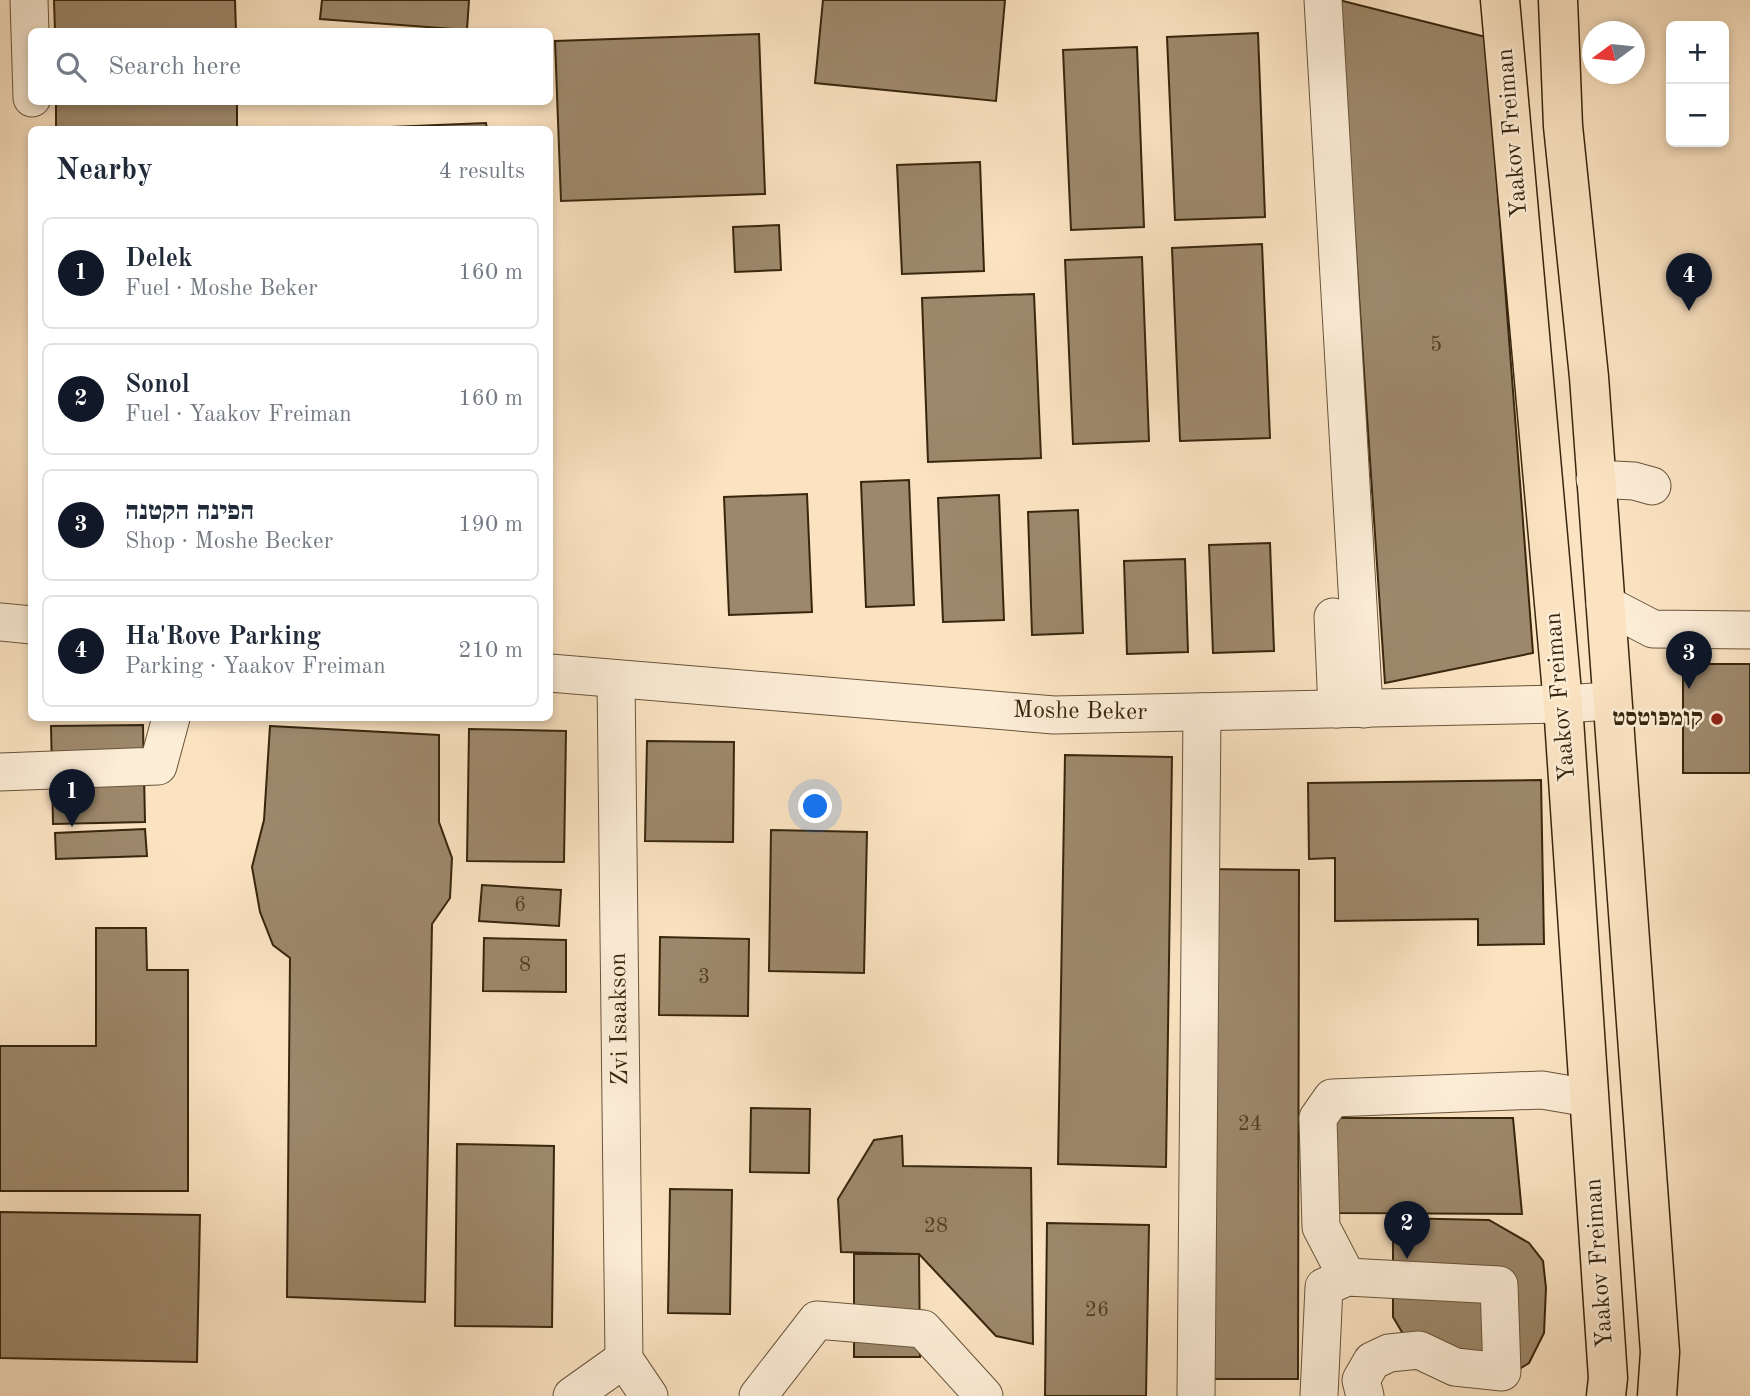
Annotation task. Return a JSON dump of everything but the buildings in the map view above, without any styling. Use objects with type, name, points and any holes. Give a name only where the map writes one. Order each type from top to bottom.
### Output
[{"type":"main road","name":"Yaakov Freiman","points":[[1500,0],[1563,704],[1608,1378],[1606,1396]]},
{"type":"main road","name":"Yaakov Freiman","points":[[1558,0],[1563,126],[1589,377],[1659,1338],[1658,1393]]},
{"type":"street","points":[[29,0],[30,28]]},
{"type":"street","points":[[1323,0],[1350,709]]},
{"type":"street","points":[[32,105],[32,126]]},
{"type":"street","points":[[1605,604],[1653,629],[1750,630]]},
{"type":"street","points":[[1333,617],[1350,709]]},
{"type":"street","points":[[0,622],[28,625]]},
{"type":"street","points":[[1609,661],[1653,629]]},
{"type":"street","name":"Moshe Beker","points":[[553,673],[1054,715],[1611,701]]},
{"type":"street","name":"Zvi Isaakson","points":[[616,679],[624,1359]]},
{"type":"street","points":[[1196,1396],[1202,712]]},
{"type":"street","points":[[0,772],[158,766],[170,721]]},
{"type":"street","points":[[1347,1277],[1321,1227],[1318,1118],[1332,1098],[1542,1090],[1589,1098]]},
{"type":"street","points":[[1319,1396],[1324,1287],[1347,1277],[1499,1285],[1502,1372],[1455,1367],[1419,1350],[1389,1353],[1372,1361],[1361,1380],[1364,1396]]},
{"type":"street","points":[[758,1396],[817,1320],[923,1329],[984,1396]]},
{"type":"street","points":[[572,1396],[624,1359],[649,1396]]},
{"type":"place","name":"Ha'Rove Parking","points":[[1689,311]]},
{"type":"place","name":"הפינה הקטנה","points":[[1689,689]]},
{"type":"place","name":"קומפוטסט","points":[[1717,719]]},
{"type":"place","name":"Delek","points":[[72,827]]},
{"type":"place","name":"Sonol","points":[[1407,1259]]}]
